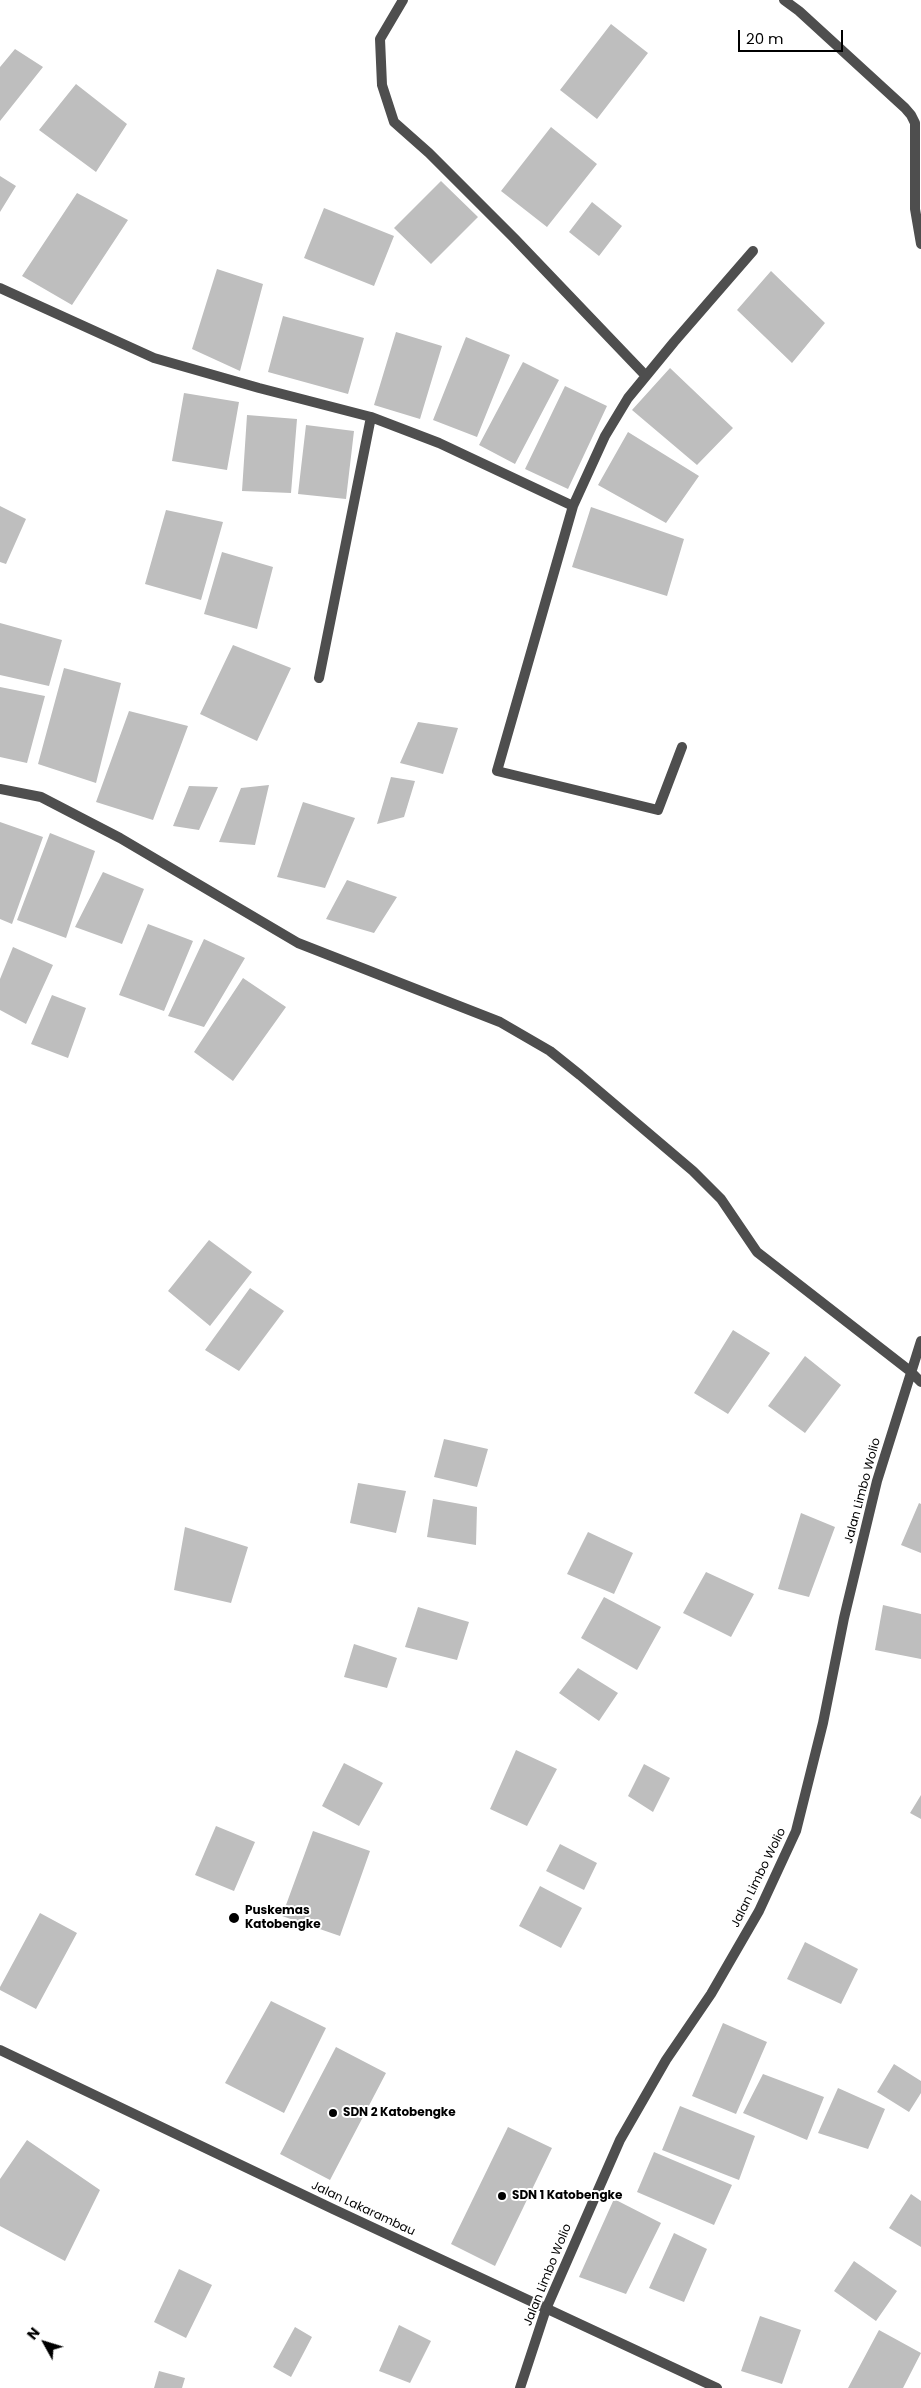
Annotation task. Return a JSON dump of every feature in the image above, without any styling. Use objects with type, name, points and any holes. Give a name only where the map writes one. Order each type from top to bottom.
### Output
[{"type":"street","points":[[403,0],[380,39],[382,84],[394,122],[429,153],[514,238],[646,376]]},
{"type":"street","points":[[784,0],[799,11],[905,108],[915,123],[918,148],[915,209],[921,244]]},
{"type":"street","points":[[682,747],[658,810],[497,771],[573,506],[605,436],[628,398],[753,251]]},
{"type":"street","points":[[0,288],[154,358],[371,417],[439,443],[573,506]]},
{"type":"street","points":[[319,678],[371,417]]},
{"type":"street","points":[[0,789],[41,797],[120,838],[298,942],[500,1022],[542,1046],[580,1075],[693,1171],[721,1199],[738,1221],[747,1239],[764,1258],[910,1370],[921,1382]]},
{"type":"street","name":"Jalan Limbo Wolio","points":[[520,2388],[546,2309],[620,2140],[666,2060],[711,1994],[760,1911],[796,1831],[823,1724],[844,1618],[878,1480],[910,1370],[921,1341]]},
{"type":"street","name":"Jalan Lakarambau","points":[[0,2050],[717,2388]]},
{"type":"building","points":[[611,24],[648,53],[597,119],[560,90]]},
{"type":"building","points":[[15,49],[43,67],[0,121],[0,67]]},
{"type":"building","points":[[76,84],[127,124],[96,172],[39,130]]},
{"type":"building","points":[[551,127],[597,164],[547,227],[501,191]]},
{"type":"building","points":[[0,176],[16,186],[0,212]]},
{"type":"building","points":[[441,181],[478,217],[431,264],[394,228]]},
{"type":"building","points":[[77,193],[128,220],[72,305],[22,276]]},
{"type":"building","points":[[592,202],[622,226],[599,256],[569,232]]},
{"type":"building","points":[[324,208],[394,236],[374,286],[304,258]]},
{"type":"building","points":[[217,269],[263,284],[240,371],[192,349]]},
{"type":"building","points":[[771,271],[825,323],[792,363],[737,310]]},
{"type":"building","points":[[283,316],[364,338],[348,394],[268,372]]},
{"type":"building","points":[[396,332],[442,346],[420,419],[374,405]]},
{"type":"building","points":[[466,337],[510,355],[477,437],[433,420]]},
{"type":"building","points":[[523,362],[559,380],[515,464],[479,445]]},
{"type":"building","points":[[670,368],[733,428],[697,465],[632,410]]},
{"type":"building","points":[[565,386],[607,406],[568,489],[525,469]]},
{"type":"building","points":[[184,393],[239,402],[227,470],[172,461]]},
{"type":"building","points":[[247,415],[297,419],[291,493],[242,491]]},
{"type":"building","points":[[306,425],[354,431],[346,499],[298,494]]},
{"type":"building","points":[[628,432],[699,476],[666,523],[598,485]]},
{"type":"building","points":[[0,506],[26,519],[6,564],[0,562]]},
{"type":"building","points":[[591,507],[684,539],[667,596],[572,567]]},
{"type":"building","points":[[166,510],[223,522],[201,600],[145,584]]},
{"type":"building","points":[[222,552],[273,567],[257,629],[204,614]]},
{"type":"building","points":[[0,623],[62,640],[49,686],[0,675]]},
{"type":"building","points":[[233,645],[291,668],[257,741],[200,714]]},
{"type":"building","points":[[64,668],[121,683],[96,783],[38,764]]},
{"type":"building","points":[[0,687],[45,696],[27,763],[0,757]]},
{"type":"building","points":[[129,711],[188,726],[153,820],[96,802]]},
{"type":"building","points":[[418,722],[458,728],[443,774],[400,763]]},
{"type":"building","points":[[391,777],[415,781],[404,817],[377,824]]},
{"type":"building","points":[[269,785],[255,845],[219,842],[241,788]]},
{"type":"building","points":[[189,786],[218,787],[199,830],[173,826]]},
{"type":"building","points":[[303,802],[355,818],[325,888],[277,877]]},
{"type":"building","points":[[0,822],[43,837],[12,924],[0,919]]},
{"type":"building","points":[[50,833],[95,851],[66,938],[17,920]]},
{"type":"building","points":[[103,872],[144,889],[122,944],[75,927]]},
{"type":"building","points":[[347,880],[397,897],[374,933],[326,919]]},
{"type":"building","points":[[148,924],[193,941],[164,1011],[119,995]]},
{"type":"building","points":[[204,939],[245,958],[204,1027],[168,1016]]},
{"type":"building","points":[[13,947],[53,965],[26,1024],[0,1010],[0,979]]},
{"type":"building","points":[[243,978],[286,1007],[233,1081],[194,1052]]},
{"type":"building","points":[[52,995],[86,1008],[68,1058],[31,1044]]},
{"type":"building","points":[[209,1240],[252,1272],[210,1326],[168,1291]]},
{"type":"building","points":[[250,1288],[284,1311],[239,1371],[205,1350]]},
{"type":"building","points":[[733,1330],[770,1353],[728,1414],[694,1393]]},
{"type":"building","points":[[805,1356],[841,1385],[805,1433],[768,1406]]},
{"type":"building","points":[[444,1439],[488,1449],[477,1487],[434,1477]]},
{"type":"building","points":[[358,1483],[406,1491],[396,1533],[350,1523]]},
{"type":"building","points":[[433,1499],[477,1507],[476,1545],[427,1537]]},
{"type":"building","points":[[919,1503],[921,1504],[921,1553],[901,1545]]},
{"type":"building","points":[[801,1513],[835,1527],[809,1597],[778,1589]]},
{"type":"building","points":[[185,1527],[248,1547],[231,1603],[174,1590]]},
{"type":"building","points":[[588,1532],[633,1553],[614,1594],[567,1574]]},
{"type":"building","points":[[706,1572],[754,1594],[731,1637],[683,1613]]},
{"type":"building","points":[[604,1597],[661,1627],[637,1670],[581,1638]]},
{"type":"building","points":[[883,1605],[921,1614],[921,1659],[875,1650]]},
{"type":"building","points":[[418,1607],[469,1622],[457,1660],[405,1647]]},
{"type":"building","points":[[354,1644],[397,1658],[387,1688],[344,1677]]},
{"type":"building","points":[[578,1668],[618,1693],[599,1721],[559,1693]]},
{"type":"building","points":[[516,1750],[557,1769],[527,1826],[490,1809]]},
{"type":"building","points":[[344,1763],[383,1783],[359,1826],[322,1806]]},
{"type":"building","points":[[644,1764],[670,1778],[653,1812],[628,1796]]},
{"type":"building","points":[[921,1795],[921,1819],[910,1813]]},
{"type":"building","points":[[216,1826],[255,1842],[234,1891],[195,1875]]},
{"type":"building","points":[[313,1831],[370,1851],[340,1936],[282,1916]]},
{"type":"building","points":[[560,1844],[597,1863],[584,1890],[546,1871]]},
{"type":"building","points":[[540,1886],[582,1908],[561,1948],[519,1926]]},
{"type":"building","points":[[40,1913],[77,1933],[36,2009],[0,1990],[0,1987]]},
{"type":"building","points":[[805,1942],[858,1969],[841,2004],[787,1979]]},
{"type":"building","points":[[271,2001],[326,2028],[284,2113],[225,2083]]},
{"type":"building","points":[[723,2023],[767,2042],[736,2114],[692,2096]]},
{"type":"building","name":"SDN 2 Katobengke","points":[[336,2047],[386,2073],[330,2180],[280,2154]]},
{"type":"building","points":[[894,2064],[921,2081],[921,2093],[909,2112],[877,2092]]},
{"type":"building","points":[[763,2074],[824,2097],[807,2140],[743,2113]]},
{"type":"building","points":[[838,2088],[885,2109],[868,2149],[818,2133]]},
{"type":"building","points":[[680,2106],[755,2136],[739,2180],[662,2150]]},
{"type":"building","name":"SDN 1 Katobengke","points":[[508,2127],[552,2148],[495,2266],[451,2244]]},
{"type":"building","points":[[27,2140],[100,2190],[65,2261],[0,2226],[0,2179]]},
{"type":"building","points":[[654,2152],[732,2185],[714,2225],[637,2192]]},
{"type":"building","points":[[911,2194],[921,2201],[921,2247],[889,2228]]},
{"type":"building","points":[[614,2199],[661,2223],[626,2294],[579,2277]]},
{"type":"building","points":[[674,2233],[707,2249],[684,2302],[649,2288]]},
{"type":"building","points":[[854,2261],[897,2291],[876,2321],[834,2291]]},
{"type":"building","points":[[179,2269],[212,2285],[186,2338],[154,2322]]},
{"type":"building","points":[[760,2316],[801,2330],[782,2384],[741,2371]]},
{"type":"building","points":[[399,2325],[431,2341],[410,2383],[379,2371]]},
{"type":"building","points":[[295,2327],[312,2337],[291,2377],[273,2367]]},
{"type":"building","points":[[879,2330],[921,2353],[903,2388],[848,2388]]},
{"type":"building","points":[[159,2371],[185,2378],[182,2388],[154,2388]]},
{"type":"place","name":"Puskemas Katobengke","points":[[234,1918]]},
{"type":"place","name":"SDN 2 Katobengke","points":[[333,2113]]},
{"type":"place","name":"SDN 1 Katobengke","points":[[502,2196]]}]
